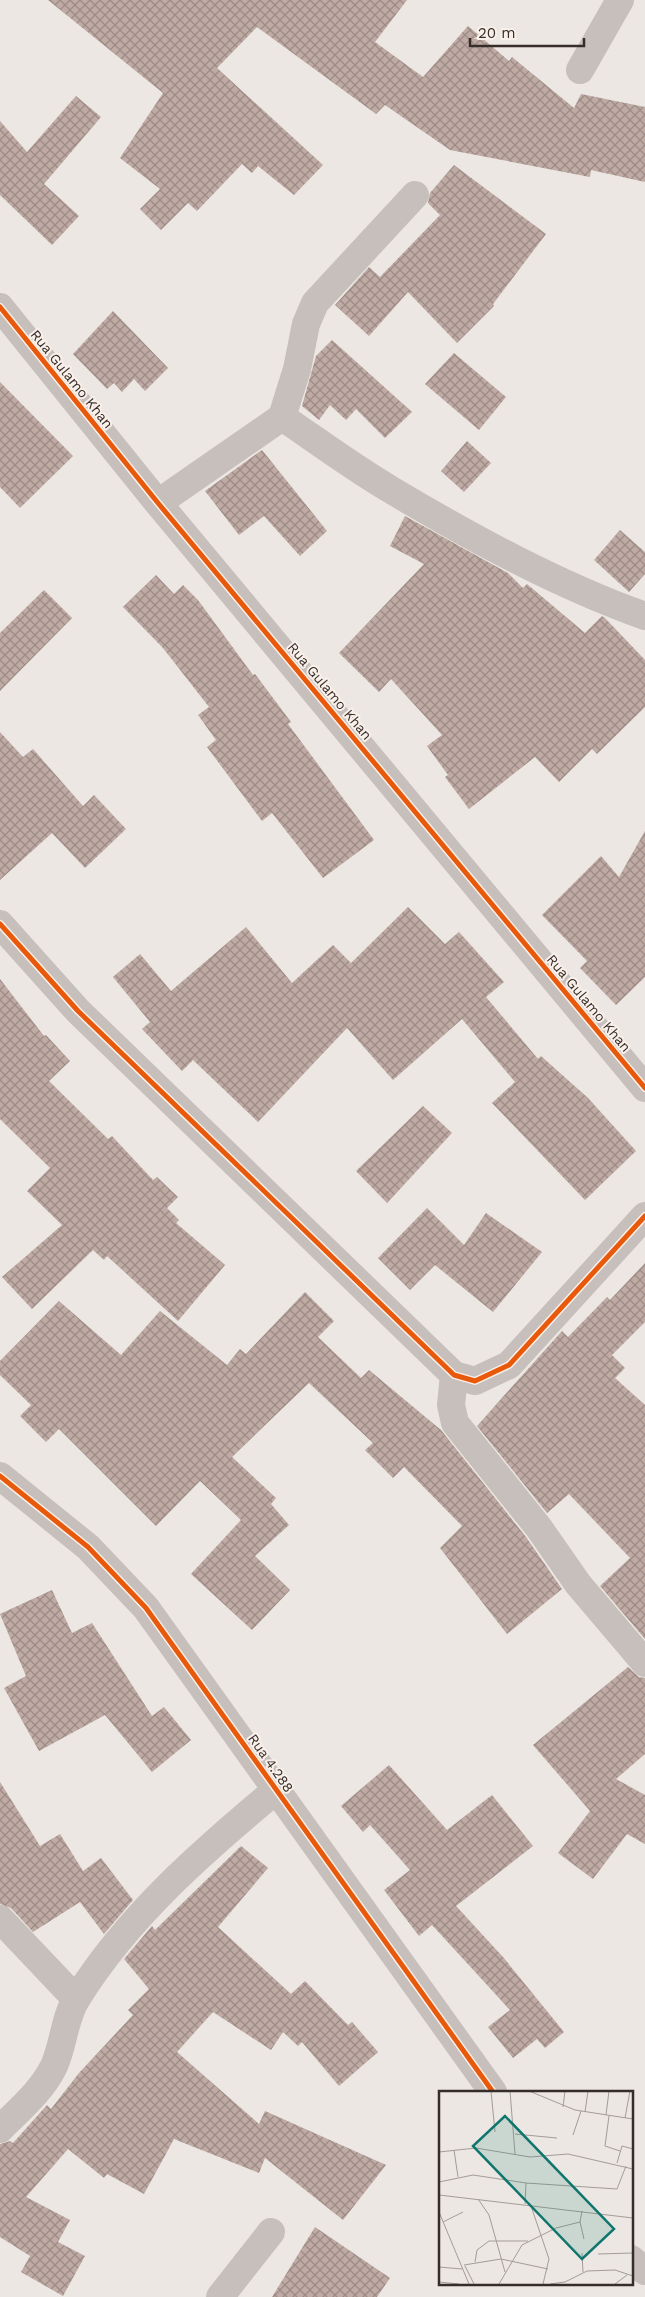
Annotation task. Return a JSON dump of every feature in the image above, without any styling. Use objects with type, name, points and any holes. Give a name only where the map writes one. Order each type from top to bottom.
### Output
[{"type":"street","points":[[580,70],[620,0]]},
{"type":"street","points":[[158,503],[282,417],[297,369],[306,324],[315,303],[415,195]]},
{"type":"street","name":"Rua Gulamo Khan","points":[[0,307],[158,503],[645,1085]]},
{"type":"street","points":[[282,417],[392,491],[522,562],[600,600],[645,616]]},
{"type":"street","points":[[0,924],[78,1011],[454,1375],[475,1381],[509,1365],[645,1216]]},
{"type":"street","points":[[454,1375],[451,1404],[455,1423],[539,1528],[578,1584],[645,1663]]},
{"type":"street","name":"Rua 4.288","points":[[0,1476],[88,1548],[146,1608],[491,2091]]},
{"type":"street","points":[[0,2129],[30,2100],[54,2066],[76,1999],[106,1956],[157,1897],[212,1844],[276,1790]]},
{"type":"street","points":[[0,1919],[76,1999]]},
{"type":"street","points":[[220,2297],[271,2232]]},
{"type":"street","points":[[632,2260],[645,2271]]},
{"type":"building","points":[[48,0],[407,0],[375,42],[423,77],[468,26],[509,61],[512,57],[574,108],[581,94],[645,107],[645,182],[591,170],[590,177],[450,150],[385,105],[376,114],[257,27],[217,68],[323,165],[294,195],[258,166],[252,173],[242,164],[197,211],[188,203],[161,230],[140,209],[160,189],[120,158],[163,93]]},
{"type":"building","points":[[76,96],[101,117],[44,184],[79,216],[52,245],[0,195],[0,121],[27,152]]},
{"type":"building","points":[[454,165],[546,234],[493,304],[494,306],[457,343],[408,292],[369,336],[335,305],[369,267],[380,277],[440,215],[428,203],[430,193]]},
{"type":"building","points":[[113,311],[168,368],[145,391],[134,379],[122,392],[114,383],[107,389],[73,354]]},
{"type":"building","points":[[332,340],[412,412],[385,438],[356,409],[346,420],[330,405],[319,420],[302,406],[316,356]]},
{"type":"building","points":[[454,353],[506,397],[479,430],[425,384]]},
{"type":"building","points":[[0,382],[73,456],[20,508],[0,487]]},
{"type":"building","points":[[467,441],[491,463],[464,492],[441,471]]},
{"type":"building","points":[[262,450],[327,531],[300,556],[264,516],[239,535],[205,491]]},
{"type":"building","points":[[405,516],[508,573],[523,588],[527,584],[585,633],[602,616],[645,660],[645,707],[597,754],[592,749],[559,782],[535,757],[469,809],[445,777],[448,775],[427,746],[442,735],[391,679],[379,692],[339,653],[424,564],[390,546]]},
{"type":"building","points":[[620,530],[645,552],[645,574],[629,592],[594,560]]},
{"type":"building","points":[[156,575],[174,594],[183,585],[198,600],[253,675],[255,674],[291,722],[288,724],[374,840],[323,878],[272,813],[262,821],[207,747],[216,740],[198,715],[209,707],[163,648],[123,607]]},
{"type":"building","points":[[44,590],[72,618],[0,691],[0,633]]},
{"type":"building","points":[[0,732],[23,757],[33,749],[83,806],[94,795],[126,829],[85,868],[52,833],[0,880]]},
{"type":"building","points":[[645,831],[645,977],[616,1005],[580,968],[587,961],[542,915],[601,856],[619,877]]},
{"type":"building","points":[[408,907],[445,944],[459,932],[504,982],[486,997],[538,1059],[541,1056],[588,1098],[636,1151],[585,1200],[492,1103],[515,1082],[462,1019],[393,1080],[347,1028],[258,1122],[193,1060],[182,1071],[142,1029],[150,1022],[113,977],[140,954],[171,991],[246,927],[292,983],[333,945],[351,963]]},
{"type":"building","points":[[0,979],[44,1036],[46,1035],[70,1061],[49,1081],[108,1139],[112,1136],[153,1180],[157,1177],[178,1197],[167,1208],[179,1220],[176,1223],[225,1265],[178,1321],[107,1256],[104,1260],[93,1250],[32,1309],[2,1277],[62,1225],[27,1191],[50,1168],[0,1119]]},
{"type":"building","points":[[423,1106],[452,1133],[387,1203],[356,1171]]},
{"type":"building","points":[[427,1208],[464,1245],[486,1213],[542,1252],[493,1312],[435,1265],[410,1290],[378,1258]]},
{"type":"building","points":[[645,1263],[645,1322],[612,1355],[625,1368],[615,1378],[645,1405],[645,1639],[600,1586],[630,1558],[569,1494],[547,1513],[477,1426],[562,1331],[568,1337],[607,1297],[610,1300]]},
{"type":"building","points":[[305,1292],[334,1321],[318,1337],[361,1378],[369,1370],[441,1430],[526,1537],[562,1589],[507,1634],[440,1548],[462,1526],[404,1467],[393,1478],[365,1450],[373,1443],[309,1383],[232,1457],[276,1498],[271,1504],[289,1525],[255,1556],[290,1590],[252,1630],[191,1574],[241,1520],[200,1481],[156,1526],[59,1429],[46,1442],[20,1416],[31,1405],[0,1375],[0,1361],[59,1301],[121,1355],[160,1311],[227,1365],[240,1349],[246,1354]]},
{"type":"building","points":[[52,1590],[72,1633],[92,1623],[152,1716],[164,1707],[191,1740],[152,1772],[105,1715],[39,1751],[4,1688],[26,1676],[0,1614]]},
{"type":"building","points":[[628,1667],[639,1677],[645,1678],[645,1754],[616,1779],[645,1795],[645,1844],[627,1834],[593,1879],[558,1853],[590,1811],[533,1745]]},
{"type":"building","points":[[389,1765],[447,1830],[492,1795],[533,1846],[456,1906],[503,1957],[564,2032],[545,2048],[537,2039],[513,2058],[488,2027],[510,2010],[432,1925],[419,1936],[384,1890],[410,1870],[370,1825],[363,1832],[341,1806]]},
{"type":"building","points":[[0,1782],[40,1846],[60,1834],[83,1871],[101,1858],[133,1900],[104,1934],[80,1902],[33,1932],[11,1908],[0,1904]]},
{"type":"building","points":[[241,1846],[268,1868],[218,1927],[291,1994],[305,1981],[348,2025],[352,2022],[378,2052],[339,2086],[302,2042],[298,2046],[283,2032],[271,2050],[213,2012],[177,2052],[259,2124],[265,2111],[386,2165],[343,2220],[265,2158],[259,2173],[174,2139],[144,2194],[107,2174],[104,2178],[68,2149],[26,2197],[70,2220],[58,2242],[85,2256],[63,2296],[21,2272],[30,2256],[0,2237],[0,2144],[10,2141],[13,2143],[47,2105],[51,2109],[79,2073],[133,2015],[128,2010],[149,1989],[124,1959],[152,1926],[155,1930]]},
{"type":"building","points":[[315,2227],[390,2278],[377,2297],[272,2297]]},
{"type":"cycle path","points":[[0,307],[158,503],[645,1088]]},
{"type":"cycle path","points":[[0,924],[78,1011],[454,1375],[475,1381],[509,1365],[645,1216]]},
{"type":"cycle path","points":[[0,1476],[88,1547],[146,1608],[492,2091]]}]
